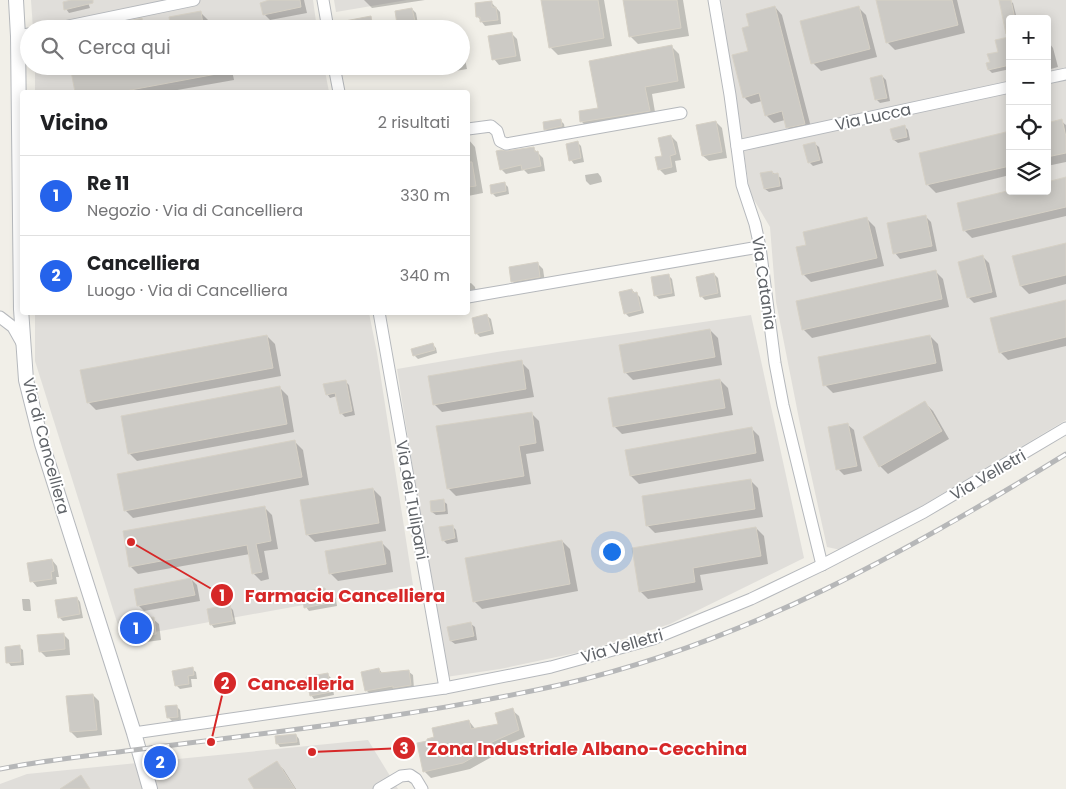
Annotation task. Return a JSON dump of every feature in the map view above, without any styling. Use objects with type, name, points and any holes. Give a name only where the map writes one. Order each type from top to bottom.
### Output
[{"type":"street","name":"Via di Cancelliera","points":[[16,0],[20,20]]},
{"type":"street","points":[[97,20],[194,0]]},
{"type":"street","points":[[322,0],[326,20]]},
{"type":"street","name":"Via Catania","points":[[714,0],[744,191],[755,224],[760,247],[775,363],[783,405],[822,565]]},
{"type":"street","points":[[1051,77],[1066,74]]},
{"type":"street","name":"Via di Cancelliera","points":[[23,75],[23,90]]},
{"type":"street","points":[[336,75],[339,90]]},
{"type":"street","name":"Via Lucca","points":[[736,146],[1006,88]]},
{"type":"street","points":[[470,129],[491,126],[497,131],[500,141],[506,144],[681,113]]},
{"type":"street","points":[[470,297],[753,248]]},
{"type":"street","points":[[0,317],[12,316],[20,310]]},
{"type":"street","name":"Via di Cancelliera","points":[[21,315],[26,380],[40,436],[150,789]]},
{"type":"street","name":"Via dei Tulipani","points":[[380,315],[445,688]]},
{"type":"street","points":[[0,317],[13,327],[22,343]]},
{"type":"street","name":"Via Velletri","points":[[134,733],[445,688],[550,666],[653,639],[751,599],[822,565],[924,512],[1066,428]]},
{"type":"street","points":[[379,789],[401,776],[410,775],[416,779],[422,789]]},
{"type":"shaded area","points":[[31,0],[313,0],[316,20],[32,20]]},
{"type":"shaded area","points":[[334,0],[407,0],[336,12]]},
{"type":"shaded area","points":[[721,0],[1066,0],[1066,420],[905,516],[841,550],[827,547],[776,302],[770,227],[750,193]]},
{"type":"shaded area","points":[[35,75],[326,75],[329,90],[35,90]]},
{"type":"shaded area","points":[[35,315],[369,315],[413,585],[122,638],[35,361]]},
{"type":"shaded area","points":[[751,315],[804,558],[670,624],[585,651],[500,669],[446,677],[397,369],[497,352]]},
{"type":"shaded area","points":[[368,740],[398,789],[0,789],[0,784],[27,774]]},
{"type":"building","points":[[93,0],[93,3],[64,10],[63,2]]},
{"type":"building","points":[[269,0],[300,0],[301,7],[263,15],[260,3]]},
{"type":"building","points":[[541,0],[598,0],[604,38],[549,48]]},
{"type":"building","points":[[623,0],[677,0],[681,28],[629,37]]},
{"type":"building","points":[[876,0],[952,0],[958,25],[886,43]]},
{"type":"building","points":[[999,0],[1011,0],[1014,15],[1006,15],[1006,34]]},
{"type":"building","points":[[492,1],[492,7],[496,7],[498,20],[480,22],[480,17],[476,17],[475,3]]},
{"type":"building","points":[[775,6],[805,124],[786,128],[782,111],[765,116],[759,93],[743,98],[732,55],[748,51],[742,28],[749,26],[746,14]]},
{"type":"building","points":[[859,6],[870,49],[811,64],[800,21]]},
{"type":"building","points":[[412,8],[415,20],[396,20],[395,11]]},
{"type":"building","points":[[201,11],[202,20],[170,20],[169,17]]},
{"type":"building","points":[[371,16],[372,20],[350,20]]},
{"type":"building","points":[[512,32],[516,56],[492,60],[488,36]]},
{"type":"building","points":[[1006,38],[1006,66],[988,70],[986,63],[990,62],[987,54],[998,52],[995,40]]},
{"type":"building","points":[[672,45],[678,81],[645,87],[650,111],[580,122],[579,111],[598,108],[589,61]]},
{"type":"building","points":[[72,75],[211,75],[131,90],[75,90]]},
{"type":"building","points":[[882,75],[887,98],[875,100],[870,78]]},
{"type":"building","points":[[561,119],[562,126],[544,130],[543,122]]},
{"type":"building","points":[[1062,119],[1066,137],[1066,153],[1051,156],[1051,122]]},
{"type":"building","points":[[716,121],[722,152],[702,156],[696,125]]},
{"type":"building","points":[[905,125],[907,137],[893,140],[890,129]]},
{"type":"building","points":[[1006,132],[1006,167],[926,185],[919,153]]},
{"type":"building","points":[[671,135],[676,154],[670,156],[672,167],[658,170],[655,157],[662,156],[658,138]]},
{"type":"building","points":[[578,141],[581,158],[569,161],[566,144]]},
{"type":"building","points":[[815,142],[820,160],[808,163],[803,145]]},
{"type":"building","points":[[534,147],[535,152],[538,151],[541,166],[522,170],[521,165],[500,170],[496,151]]},
{"type":"building","points":[[470,162],[472,162],[476,186],[470,187]]},
{"type":"building","points":[[772,171],[773,174],[778,173],[780,186],[764,189],[760,173]]},
{"type":"building","points":[[1066,177],[1066,207],[963,231],[957,203],[1006,191],[1006,195],[1051,195],[1051,181]]},
{"type":"building","points":[[505,182],[506,191],[491,194],[490,185]]},
{"type":"building","points":[[926,215],[932,246],[893,254],[887,223]]},
{"type":"building","points":[[867,217],[877,258],[802,275],[796,247],[806,245],[803,232]]},
{"type":"building","points":[[1066,243],[1066,275],[1020,286],[1012,256]]},
{"type":"building","points":[[983,255],[992,292],[967,298],[958,262]]},
{"type":"building","points":[[538,262],[540,277],[511,282],[509,267]]},
{"type":"building","points":[[936,270],[942,299],[802,330],[796,301]]},
{"type":"building","points":[[714,273],[718,293],[700,297],[696,277]]},
{"type":"building","points":[[669,274],[672,293],[654,296],[651,277]]},
{"type":"building","points":[[632,289],[633,293],[637,292],[641,310],[624,314],[619,292]]},
{"type":"building","points":[[1066,300],[1066,337],[999,353],[990,318]]},
{"type":"building","points":[[487,314],[491,330],[475,334],[472,318]]},
{"type":"building","points":[[710,329],[715,357],[624,373],[619,345]]},
{"type":"building","points":[[267,335],[273,368],[87,403],[80,370]]},
{"type":"building","points":[[930,335],[936,363],[823,386],[818,357]]},
{"type":"building","points":[[433,343],[435,350],[413,356],[411,349]]},
{"type":"building","points":[[522,360],[526,389],[433,405],[428,376]]},
{"type":"building","points":[[720,379],[725,408],[613,427],[608,398]]},
{"type":"building","points":[[346,380],[352,411],[340,414],[335,393],[326,395],[323,384]]},
{"type":"building","points":[[280,386],[287,424],[128,454],[121,416]]},
{"type":"building","points":[[925,401],[942,431],[879,467],[863,437]]},
{"type":"building","points":[[532,412],[536,443],[519,446],[524,476],[447,489],[436,426]]},
{"type":"building","points":[[848,423],[857,466],[836,470],[828,427]]},
{"type":"building","points":[[752,427],[756,453],[630,476],[625,450]]},
{"type":"building","points":[[295,440],[302,477],[124,511],[117,474]]},
{"type":"building","points":[[751,479],[755,509],[646,526],[642,496]]},
{"type":"building","points":[[373,488],[379,523],[306,535],[300,500]]},
{"type":"building","points":[[444,499],[445,511],[431,512],[430,501]]},
{"type":"building","points":[[265,506],[271,541],[256,544],[262,572],[252,574],[247,545],[129,567],[123,531]]},
{"type":"building","points":[[453,525],[455,538],[442,541],[439,527]]},
{"type":"building","points":[[756,527],[761,556],[693,568],[695,582],[639,592],[632,548]]},
{"type":"building","points":[[562,540],[570,584],[473,602],[465,558]]},
{"type":"building","points":[[382,541],[386,564],[329,574],[325,551]]},
{"type":"building","points":[[52,559],[54,571],[51,572],[52,579],[30,582],[27,563]]},
{"type":"building","points":[[191,578],[195,595],[137,606],[134,589]]},
{"type":"building","points":[[325,588],[326,595],[332,594],[334,602],[304,608],[302,592]]},
{"type":"building","points":[[77,597],[80,614],[58,618],[55,600]]},
{"type":"building","points":[[230,604],[233,621],[210,625],[207,609]]},
{"type":"building","points":[[154,617],[156,634],[132,638],[130,621]]},
{"type":"building","points":[[471,622],[474,636],[450,641],[447,627]]},
{"type":"building","points":[[64,633],[65,649],[39,652],[37,635]]},
{"type":"building","points":[[20,645],[21,662],[6,663],[5,647]]},
{"type":"building","points":[[193,667],[194,675],[188,676],[189,684],[175,686],[172,671]]},
{"type":"building","points":[[379,668],[380,673],[409,670],[411,685],[365,691],[361,672]]},
{"type":"building","points":[[328,673],[331,692],[310,696],[306,677]]},
{"type":"building","points":[[93,694],[97,730],[70,732],[66,696]]},
{"type":"building","points":[[177,705],[178,717],[167,718],[165,706]]},
{"type":"building","points":[[513,708],[519,730],[490,743],[491,747],[463,763],[423,772],[417,743],[434,737],[432,728],[469,720],[471,729],[498,724],[495,713]]},
{"type":"building","points":[[296,734],[297,742],[276,744],[275,736]]},
{"type":"building","points":[[167,755],[169,768],[154,770],[152,757]]},
{"type":"building","points":[[277,761],[295,789],[254,789],[248,779]]},
{"type":"building","points":[[81,775],[90,789],[60,789]]},
{"type":"railway","points":[[0,769],[59,759],[310,728],[412,713],[514,695],[631,666],[697,644],[824,590],[947,525],[1066,454]]},
{"type":"place","name":"Farmacia Cancelliera","points":[[131,542]]},
{"type":"place","name":"Re 11","points":[[136,628]]},
{"type":"place","name":"Cancelleria","points":[[211,742]]},
{"type":"place","name":"Zona Industriale Albano-Cecchina","points":[[312,752]]},
{"type":"place","name":"Cancelliera","points":[[160,762]]}]
